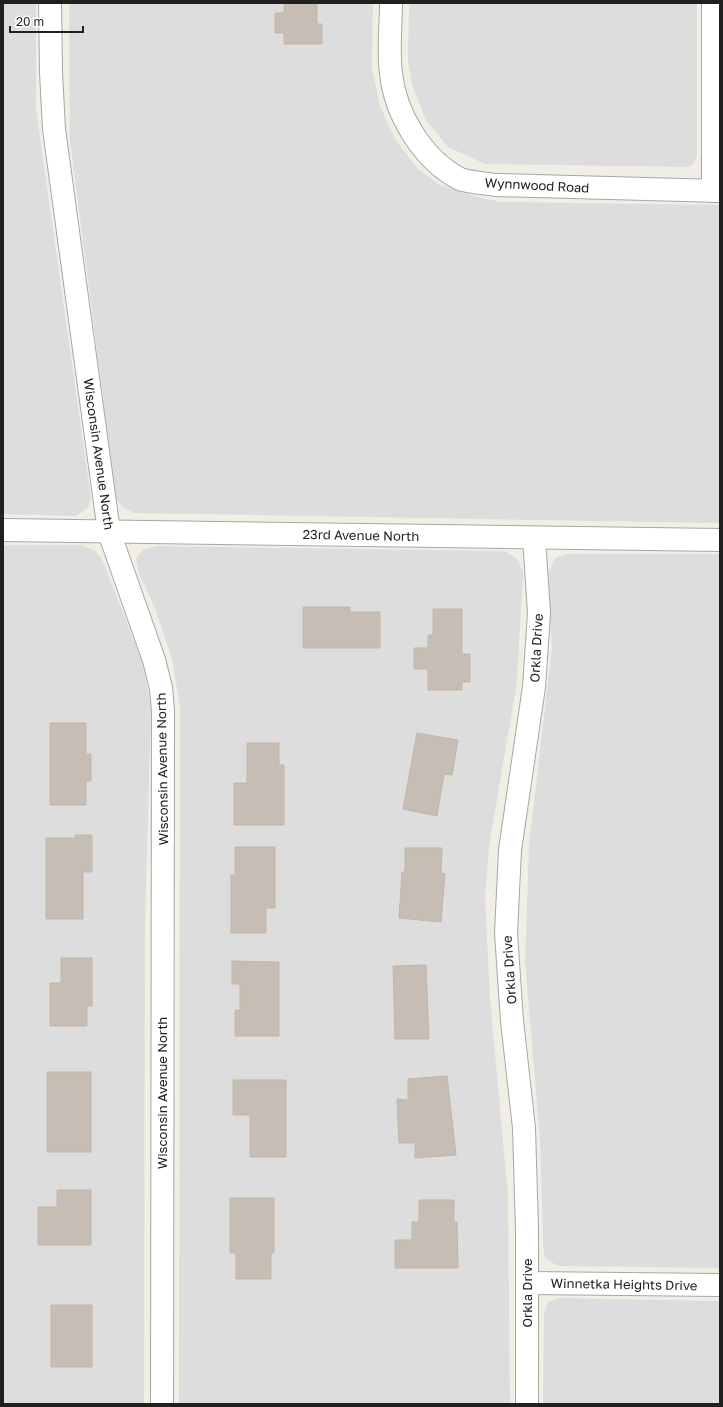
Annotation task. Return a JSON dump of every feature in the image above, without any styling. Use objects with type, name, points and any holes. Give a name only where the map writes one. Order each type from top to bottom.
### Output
[{"type":"street","name":"Wisconsin Avenue North","points":[[50,3],[54,129],[109,532],[154,660],[161,688],[163,711],[162,1404]]},
{"type":"street","name":"Wynnwood Road","points":[[391,3],[391,73],[399,108],[415,138],[436,161],[461,179],[496,185],[716,191]]},
{"type":"street","points":[[713,3],[716,191]]},
{"type":"street","name":"23rd Avenue North","points":[[3,530],[720,540]]},
{"type":"street","name":"Orkla Drive","points":[[527,1404],[528,1283],[524,1128],[512,1021],[506,934],[510,850],[534,687],[539,613],[534,538]]},
{"type":"street","name":"Winnetka Heights Drive","points":[[528,1283],[720,1285]]},
{"type":"shaded area","points":[[3,3],[36,3],[36,109],[91,499],[88,508],[76,516],[3,514]]},
{"type":"shaded area","points":[[69,3],[373,3],[372,68],[380,106],[396,141],[418,169],[440,185],[473,196],[501,202],[720,205],[720,523],[134,513],[124,508],[116,499],[70,140]]},
{"type":"shaded area","points":[[409,3],[697,3],[697,156],[693,165],[687,167],[485,164],[448,147],[426,120],[412,85],[408,59]]},
{"type":"shaded area","points":[[3,545],[81,545],[94,550],[103,561],[142,662],[151,705],[145,928],[144,1404],[3,1404]]},
{"type":"shaded area","points":[[157,546],[505,551],[517,559],[523,572],[517,682],[489,847],[485,896],[490,998],[508,1195],[510,1404],[179,1404],[180,706],[172,659],[155,608],[140,576],[136,559],[143,550]]},
{"type":"shaded area","points":[[566,554],[720,554],[720,1268],[558,1266],[545,1258],[543,1244],[540,1140],[525,962],[529,846],[552,648],[548,574],[555,558]]},
{"type":"shaded area","points":[[557,1298],[720,1301],[720,1404],[543,1404],[544,1315],[548,1302]]},
{"type":"building","points":[[284,3],[317,3],[317,24],[322,24],[322,44],[284,44],[284,33],[275,33],[275,13],[284,13]]},
{"type":"building","points":[[303,607],[350,607],[350,612],[380,612],[380,648],[303,648]]},
{"type":"building","points":[[433,609],[462,609],[462,654],[470,654],[470,682],[462,682],[462,690],[428,690],[428,669],[414,669],[414,648],[428,648],[428,635],[433,635]]},
{"type":"building","points":[[50,723],[86,723],[86,754],[91,754],[91,781],[86,781],[86,805],[50,805]]},
{"type":"building","points":[[417,733],[458,740],[452,775],[444,774],[437,816],[403,809]]},
{"type":"building","points":[[247,743],[279,743],[279,765],[284,765],[284,825],[234,825],[234,783],[247,783]]},
{"type":"building","points":[[75,835],[92,835],[92,872],[83,872],[83,919],[46,919],[46,838],[75,838]]},
{"type":"building","points":[[235,847],[275,847],[275,908],[266,908],[266,933],[231,933],[231,875],[235,875]]},
{"type":"building","points":[[405,848],[442,848],[441,873],[445,874],[441,922],[399,918],[402,872],[405,872]]},
{"type":"building","points":[[61,958],[92,958],[92,1006],[87,1006],[87,1026],[50,1026],[50,983],[61,983]]},
{"type":"building","points":[[232,961],[279,962],[279,1036],[235,1036],[235,1010],[240,1010],[240,984],[232,984]]},
{"type":"building","points":[[426,965],[429,1039],[395,1039],[393,966]]},
{"type":"building","points":[[47,1072],[91,1072],[91,1152],[47,1152]]},
{"type":"building","points":[[447,1076],[456,1155],[415,1158],[415,1143],[399,1143],[397,1099],[408,1100],[408,1079]]},
{"type":"building","points":[[233,1080],[286,1080],[286,1157],[250,1157],[250,1115],[233,1115]]},
{"type":"building","points":[[57,1190],[91,1190],[91,1245],[38,1245],[38,1207],[57,1207]]},
{"type":"building","points":[[230,1198],[274,1198],[274,1253],[271,1253],[271,1279],[236,1279],[236,1253],[230,1253]]},
{"type":"building","points":[[419,1200],[454,1200],[454,1222],[457,1222],[458,1268],[395,1268],[395,1240],[412,1240],[412,1222],[419,1222]]},
{"type":"building","points":[[51,1305],[92,1305],[92,1367],[51,1367]]}]
